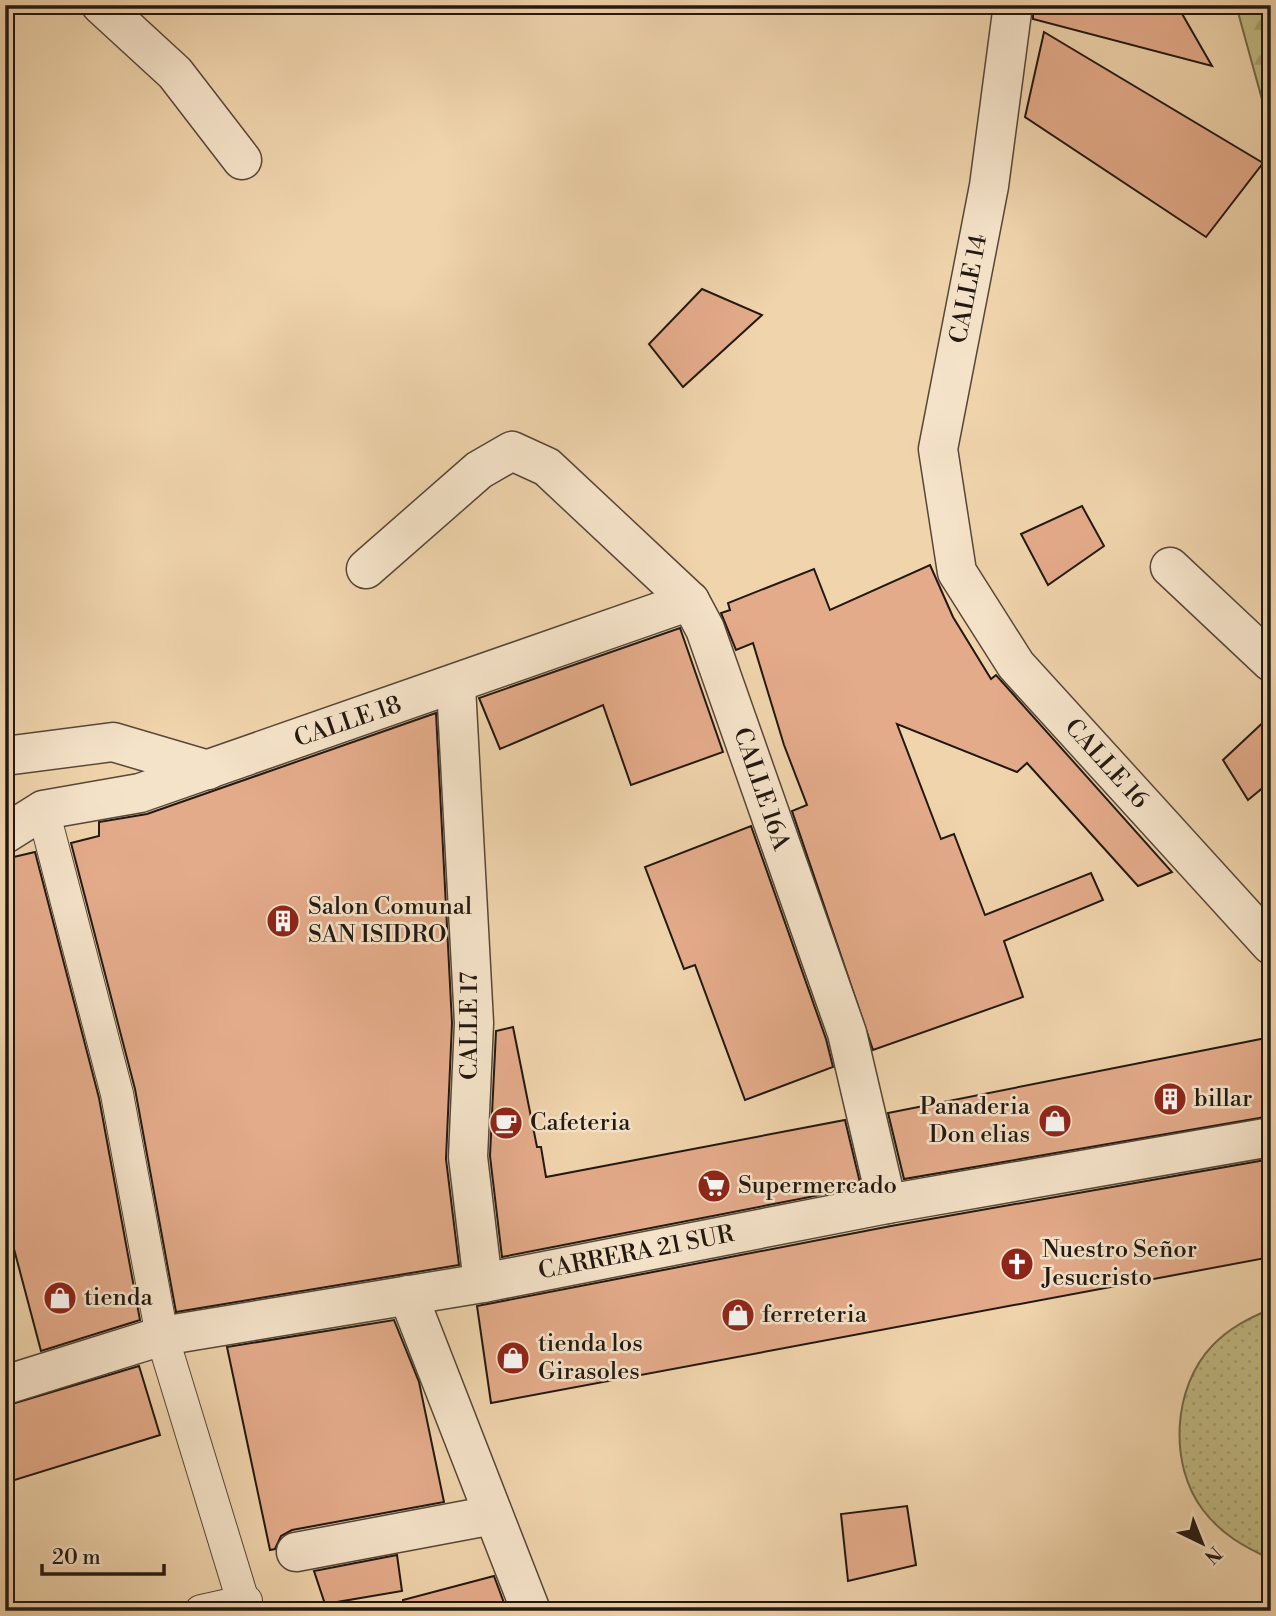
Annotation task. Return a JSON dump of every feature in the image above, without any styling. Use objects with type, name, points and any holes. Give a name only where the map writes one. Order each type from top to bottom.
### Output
[{"type":"street","points":[[101,5],[175,73],[242,160]]},
{"type":"street","name":"CALLE 14","points":[[957,572],[938,449],[989,186],[1012,12],[1010,5]]},
{"type":"street","name":"CALLE 16A","points":[[366,569],[479,470],[512,451],[547,467],[690,601],[705,629],[848,1033],[887,1204]]},
{"type":"street","points":[[1170,567],[1271,662]]},
{"type":"street","name":"CALLE 16","points":[[957,572],[1016,665],[1271,945]]},
{"type":"street","name":"CALLE 18","points":[[5,834],[43,810],[140,793],[456,685],[690,601]]},
{"type":"street","name":"CALLE 17","points":[[456,685],[474,1023],[468,1157],[483,1283]]},
{"type":"street","points":[[5,756],[113,742],[208,770]]},
{"type":"street","points":[[43,810],[117,1094],[162,1336],[246,1606],[201,1611]]},
{"type":"street","name":"CARRERA 21 SUR","points":[[5,1385],[162,1336],[483,1283],[887,1204],[1271,1136]]},
{"type":"street","points":[[408,1295],[531,1611]]},
{"type":"street","points":[[296,1552],[493,1515]]},
{"type":"green space","points":[[1236,5],[1271,5],[1271,132]]},
{"type":"green space","points":[[1271,1309],[1271,1559],[1234,1539],[1217,1526],[1203,1510],[1184,1471],[1180,1426],[1189,1382],[1212,1346],[1240,1324]]},
{"type":"building","points":[[1033,5],[1177,5],[1212,66],[1033,19]]},
{"type":"building","points":[[1044,32],[1263,163],[1206,237],[1025,117]]},
{"type":"building","points":[[702,289],[762,315],[683,387],[649,344]]},
{"type":"building","points":[[1082,506],[1104,546],[1048,585],[1021,534]]},
{"type":"building","points":[[930,565],[953,617],[991,679],[996,675],[1172,872],[1138,886],[1027,763],[1017,772],[897,724],[941,839],[954,834],[985,915],[1091,873],[1103,900],[1004,941],[1023,997],[873,1050],[792,811],[807,805],[784,745],[753,643],[736,650],[721,613],[730,610],[728,603],[814,569],[830,610]]},
{"type":"building","points":[[680,628],[723,752],[631,785],[603,705],[500,749],[479,698]]},
{"type":"building","points":[[436,713],[452,1023],[446,1159],[459,1265],[176,1312],[135,1089],[71,843],[99,836],[99,822],[147,814]]},
{"type":"building","points":[[1271,715],[1271,781],[1248,800],[1223,760]]},
{"type":"building","points":[[751,826],[826,1039],[833,1067],[745,1100],[695,965],[684,969],[645,867]]},
{"type":"building","points":[[35,852],[99,1098],[140,1320],[41,1351],[14,1249],[5,1250],[5,859]]},
{"type":"building","points":[[513,1027],[537,1147],[541,1147],[546,1177],[845,1120],[861,1187],[502,1257],[490,1156],[496,1031]]},
{"type":"building","points":[[1271,1037],[1271,1116],[904,1179],[888,1113]]},
{"type":"building","points":[[1271,1159],[1271,1257],[491,1403],[477,1306],[891,1226]]},
{"type":"building","points":[[394,1320],[419,1382],[444,1502],[292,1530],[281,1536],[275,1549],[270,1550],[227,1347]]},
{"type":"building","points":[[139,1366],[160,1435],[5,1483],[5,1406]]},
{"type":"building","points":[[907,1506],[916,1565],[848,1581],[841,1514]]},
{"type":"building","points":[[397,1555],[402,1591],[325,1604],[314,1571]]},
{"type":"building","points":[[494,1576],[507,1611],[404,1611],[403,1600]]},
{"type":"place","name":"Salon Comunal SAN ISIDRO","points":[[283,921]]},
{"type":"place","name":"billar","points":[[1170,1099]]},
{"type":"place","name":"Panaderia Don elias","points":[[1055,1121]]},
{"type":"place","name":"Cafeteria","points":[[506,1123]]},
{"type":"place","name":"Supermercado","points":[[714,1186]]},
{"type":"place","name":"Nuestro Señor Jesucristo","points":[[1017,1264]]},
{"type":"place","name":"tienda","points":[[60,1298]]},
{"type":"place","name":"ferreteria","points":[[738,1315]]},
{"type":"place","name":"tienda los Girasoles","points":[[513,1358]]}]
